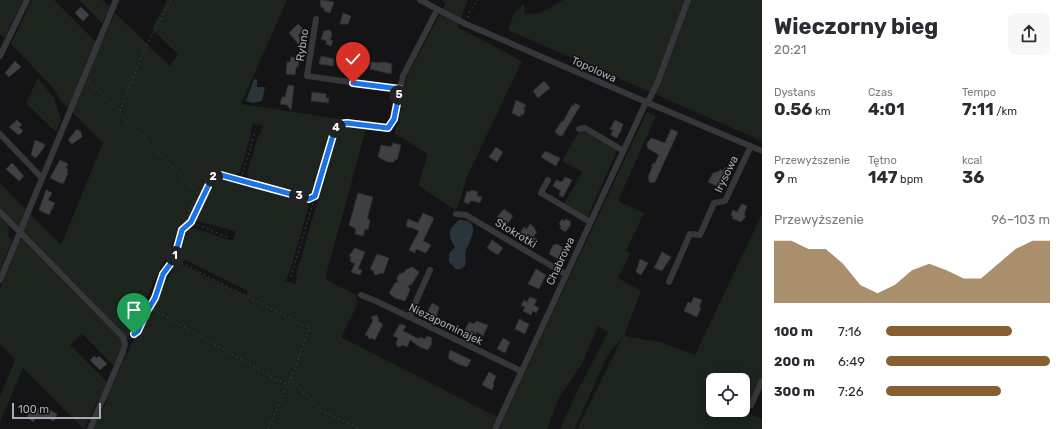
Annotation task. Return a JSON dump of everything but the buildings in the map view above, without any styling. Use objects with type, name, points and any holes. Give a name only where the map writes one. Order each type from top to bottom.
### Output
[{"type":"street","points":[[0,56],[27,0]]},
{"type":"street","points":[[0,280],[116,0]]},
{"type":"street","name":"Topolowa","points":[[420,0],[466,24],[762,151]]},
{"type":"street","name":"Chabrowa","points":[[495,429],[622,150],[646,102],[650,98],[658,82],[688,0]]},
{"type":"street","points":[[388,128],[394,119],[402,76],[437,10]]},
{"type":"street","name":"Rybno","points":[[316,19],[307,76],[400,89]]},
{"type":"street","points":[[0,39],[5,45]]},
{"type":"street","points":[[579,128],[584,128],[622,150]]},
{"type":"street","points":[[0,134],[42,178]]},
{"type":"street","name":"Irysowa","points":[[669,282],[690,234],[700,235],[714,203],[725,201],[751,146]]},
{"type":"street","points":[[548,180],[540,193],[590,222]]},
{"type":"street","points":[[0,212],[123,337],[125,344],[123,352],[90,429]]},
{"type":"street","name":"Stokrotki","points":[[456,214],[466,215],[565,274]]},
{"type":"street","points":[[409,317],[430,270]]},
{"type":"street","name":"Niezapominajek","points":[[361,296],[409,317],[521,371]]},
{"type":"street","points":[[751,405],[762,381]]},
{"type":"path","points":[[120,112],[151,36],[171,0]]},
{"type":"path","points":[[466,24],[469,13],[478,0]]},
{"type":"path","points":[[84,76],[197,192],[182,230],[174,259],[163,274],[155,298],[149,307],[138,331],[125,344]]},
{"type":"path","points":[[291,277],[337,126],[347,123],[388,128]]},
{"type":"path","points":[[240,180],[255,132]]},
{"type":"path","points":[[182,230],[191,222],[212,178],[221,175],[304,198],[309,199],[315,196]]},
{"type":"path","points":[[191,222],[227,237]]},
{"type":"path","points":[[174,259],[309,328],[292,380],[287,384],[268,429]]},
{"type":"path","points":[[149,307],[287,384]]},
{"type":"path","points":[[292,380],[322,411],[360,429]]},
{"type":"shaded area","points":[[0,0],[23,0],[5,37],[0,34]]},
{"type":"shaded area","points":[[32,0],[54,0],[100,46],[115,13],[170,66],[178,54],[152,29],[167,0],[287,0],[241,104],[334,118],[312,193],[308,195],[250,179],[247,174],[258,136],[261,133],[263,126],[253,123],[240,172],[236,175],[219,171],[210,174],[187,227],[182,223],[127,339],[0,208],[0,183],[61,245],[103,143],[61,101],[56,91],[11,44]]},
{"type":"shaded area","points":[[79,0],[102,0],[110,7],[102,23]]},
{"type":"shaded area","points":[[441,0],[468,0],[457,27],[522,61],[467,177],[458,206],[455,210],[418,185],[428,154],[394,133],[399,120],[407,76],[446,3]]},
{"type":"shaded area","points":[[563,0],[762,0],[762,141],[508,30],[514,13],[524,4],[525,14],[541,13]]},
{"type":"shaded area","points":[[38,78],[54,98],[61,120],[56,132],[26,103]]},
{"type":"shaded area","points":[[254,79],[257,80],[257,87],[265,87],[262,101],[253,103],[246,101]]},
{"type":"shaded area","points":[[647,112],[656,116],[618,201],[644,213],[626,251],[631,253],[618,278],[641,291],[624,336],[660,342],[695,355],[762,214],[762,376],[750,403],[750,373],[706,373],[706,417],[750,417],[750,414],[762,419],[762,429],[577,429],[622,338],[607,356],[575,429],[560,429],[608,332],[598,326],[582,364],[559,398],[547,429],[498,429]]},
{"type":"shaded area","points":[[344,126],[366,129],[325,279],[356,295],[357,305],[341,337],[497,417],[491,429],[93,429],[107,400],[105,399],[147,313],[156,301],[177,262],[246,296],[248,291],[180,257],[178,253],[188,230],[193,228],[233,241],[236,231],[196,221],[194,217],[201,202],[207,198],[215,180],[221,178],[306,201],[309,206],[290,271],[285,281],[296,284],[297,272],[338,130]]},
{"type":"shaded area","points":[[585,131],[617,151],[587,218],[564,204],[582,172],[562,161],[578,133]]},
{"type":"shaded area","points":[[0,216],[8,225],[8,236],[12,240],[0,270]]},
{"type":"shaded area","points":[[459,220],[470,223],[473,226],[473,231],[465,252],[465,266],[461,269],[456,269],[449,262],[449,254],[455,247],[450,236],[450,232]]},
{"type":"shaded area","points":[[23,240],[122,340],[123,349],[114,366],[82,334],[70,345],[107,382],[84,429],[23,368],[0,422],[0,396],[15,360],[0,344],[0,289],[19,241]]},
{"type":"route","points":[[134,334],[138,331],[155,298],[163,274],[174,259],[177,242],[182,230],[191,222],[212,178],[217,175],[221,175],[309,199],[315,196],[337,126],[347,123],[388,128],[391,125],[394,119],[400,89],[353,83]]}]
